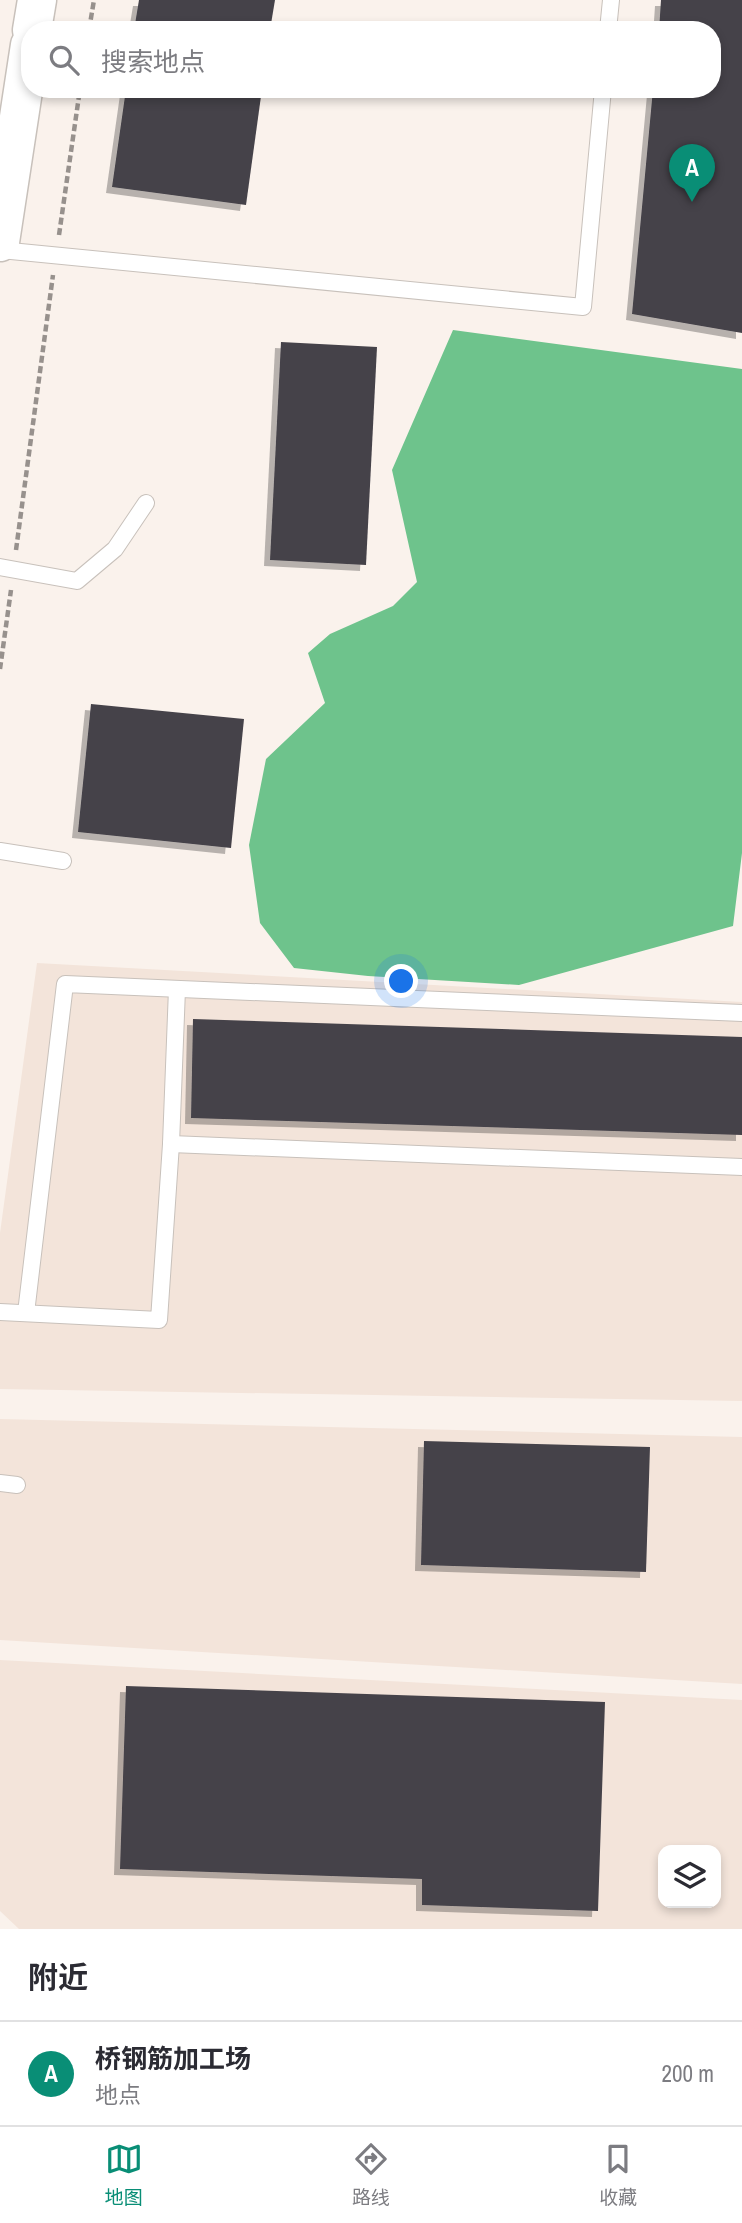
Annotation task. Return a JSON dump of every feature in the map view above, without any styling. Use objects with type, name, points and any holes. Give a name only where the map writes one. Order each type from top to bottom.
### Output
[{"type":"street","points":[[34,21],[37,0]]},
{"type":"street","points":[[0,242],[22,98]]},
{"type":"lane","points":[[609,21],[611,0]]},
{"type":"lane","points":[[0,250],[583,307],[602,98]]},
{"type":"lane","points":[[7,568],[77,582],[115,549],[146,503]]},
{"type":"lane","points":[[0,851],[63,860]]},
{"type":"lane","points":[[26,1313],[65,984],[742,1013]]},
{"type":"lane","points":[[0,1312],[159,1320],[172,1144],[177,989]]},
{"type":"lane","points":[[172,1144],[742,1167]]},
{"type":"lane","points":[[0,1483],[17,1485]]},
{"type":"path","points":[[90,21],[94,0]]},
{"type":"path","points":[[0,669],[7,568],[79,98]]},
{"type":"shaded area","points":[[37,963],[742,1002],[742,1401],[0,1389],[0,1233]]},
{"type":"shaded area","points":[[0,1419],[742,1437],[742,1684],[0,1640]]},
{"type":"shaded area","points":[[0,1660],[742,1700],[742,1929],[19,1929],[0,1911]]},
{"type":"green space","points":[[453,330],[742,369],[742,853],[733,926],[519,985],[368,976],[294,968],[260,923],[249,845],[266,759],[325,703],[308,653],[330,634],[393,606],[417,582],[392,470]]},
{"type":"building","points":[[139,0],[275,0],[272,21],[136,21]]},
{"type":"building","points":[[661,0],[742,0],[742,333],[632,314],[652,98],[721,98],[721,21],[660,21]]},
{"type":"building","points":[[125,98],[261,98],[246,205],[112,187]]},
{"type":"building","points":[[281,342],[377,347],[366,565],[270,560]]},
{"type":"building","points":[[91,704],[244,719],[231,848],[78,832]]},
{"type":"building","points":[[193,1019],[742,1037],[742,1135],[191,1118]]},
{"type":"building","points":[[424,1441],[650,1447],[646,1572],[421,1565]]},
{"type":"building","points":[[126,1686],[605,1702],[598,1911],[422,1905],[422,1879],[120,1869]]},
{"type":"place","name":"桥钢筋加工场","points":[[692,202]]}]
